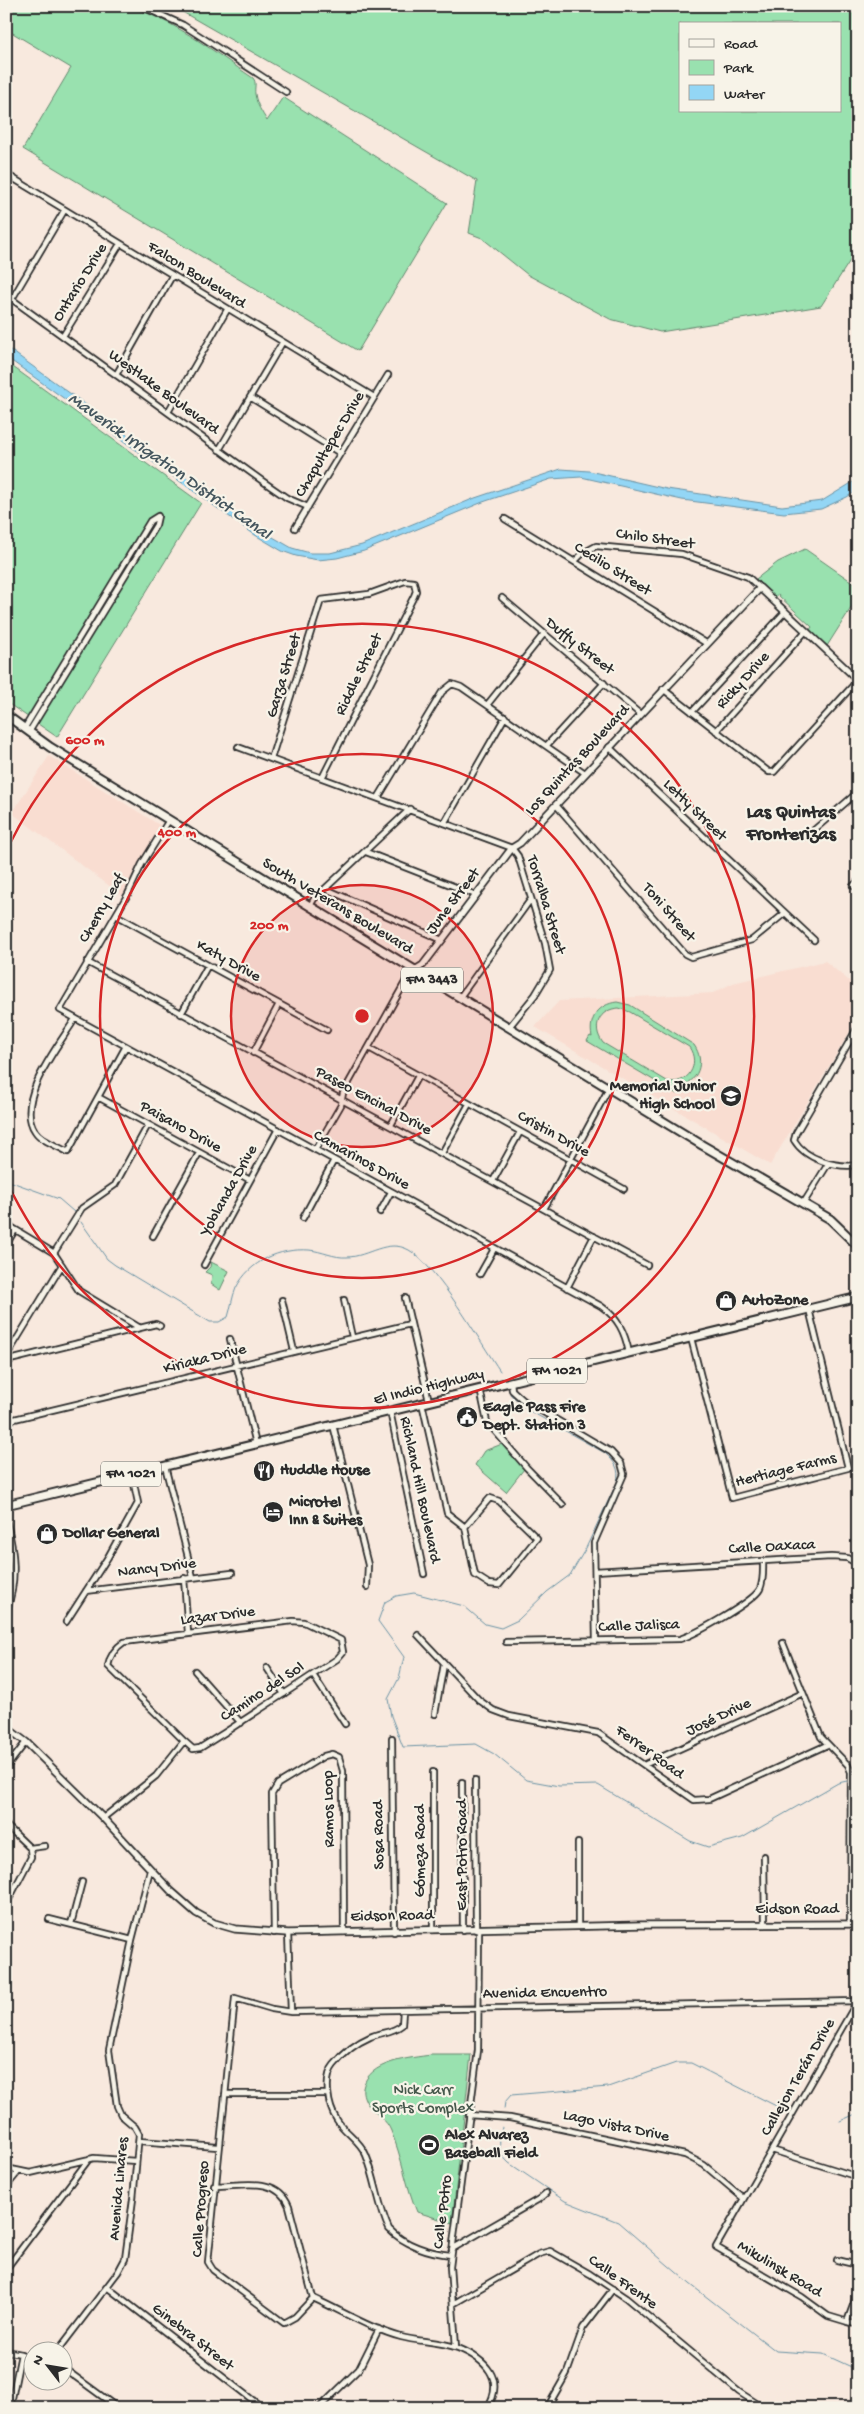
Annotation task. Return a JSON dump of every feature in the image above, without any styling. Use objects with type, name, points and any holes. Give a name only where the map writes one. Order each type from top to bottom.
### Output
[{"type":"main road","name":"South Veterans Boulevard","points":[[6,715],[26,730],[169,820],[702,1145],[841,1227],[858,1246]]},
{"type":"main road","name":"El Indio Highway","points":[[6,1505],[857,1296]]},
{"type":"street","points":[[141,6],[183,26],[286,92]]},
{"type":"street","points":[[6,182],[8,175]]},
{"type":"street","name":"Falcon Boulevard","points":[[8,175],[64,211],[374,398]]},
{"type":"street","points":[[12,299],[64,211]]},
{"type":"street","name":"Ontario Drive","points":[[63,336],[120,244]]},
{"type":"street","points":[[116,374],[172,276]]},
{"type":"street","name":"Westlake Boulevard","points":[[6,295],[287,498],[308,507]]},
{"type":"street","points":[[168,412],[227,310]]},
{"type":"street","points":[[219,450],[282,343]]},
{"type":"street","name":"Chapultepec Drive","points":[[296,528],[388,375]]},
{"type":"street","points":[[250,397],[340,453]]},
{"type":"street","points":[[158,516],[156,525],[60,682],[26,730],[53,678],[150,521],[158,516]]},
{"type":"street","name":"Cecilio Street","points":[[505,519],[706,643]]},
{"type":"street","name":"Chilo Street","points":[[575,561],[583,553],[596,546],[682,554],[748,576],[760,588]]},
{"type":"street","points":[[131,553],[137,556]]},
{"type":"street","name":"Riddle Street","points":[[321,600],[369,594],[405,581],[414,582],[416,591],[322,778]]},
{"type":"street","points":[[716,731],[769,772],[774,772],[856,676],[784,613],[760,588]]},
{"type":"street","name":"Los Quintas Boulevard","points":[[512,848],[520,843],[556,805],[583,771],[609,747],[760,588]]},
{"type":"street","points":[[106,593],[112,596]]},
{"type":"street","name":"Duffy Street","points":[[502,598],[640,714]]},
{"type":"street","name":"Garza Street","points":[[272,759],[321,600]]},
{"type":"street","points":[[692,712],[784,613]]},
{"type":"street","name":"Ricky Drive","points":[[663,689],[716,731],[805,632]]},
{"type":"street","points":[[81,633],[87,637]]},
{"type":"street","points":[[487,704],[543,634]]},
{"type":"street","points":[[53,678],[60,682]]},
{"type":"street","points":[[548,745],[604,683]]},
{"type":"street","points":[[378,798],[442,692],[452,684],[461,687],[487,704],[583,771]]},
{"type":"street","points":[[444,822],[505,716]]},
{"type":"street","points":[[238,747],[512,848]]},
{"type":"street","name":"Letty Street","points":[[609,747],[814,940]]},
{"type":"street","points":[[807,836],[858,792]]},
{"type":"street","name":"Toni Street","points":[[556,805],[685,954],[691,957],[752,940],[785,913]]},
{"type":"street","points":[[310,906],[410,809]]},
{"type":"street","name":"Cherry Leaf","points":[[60,1010],[86,962],[116,915],[142,864],[169,820]]},
{"type":"street","name":"June Street","points":[[415,970],[423,965],[512,848]]},
{"type":"street","name":"Torralba Street","points":[[509,1027],[539,989],[550,970],[545,943],[518,856],[512,848]]},
{"type":"street","points":[[366,852],[476,895]]},
{"type":"street","points":[[853,886],[858,881]]},
{"type":"street","points":[[326,889],[442,940]]},
{"type":"street","points":[[460,997],[531,899]]},
{"type":"street","name":"Katy Drive","points":[[116,915],[327,1030]]},
{"type":"street","name":"Paseo Encinal Drive","points":[[86,962],[253,1053],[391,1125],[647,1265]]},
{"type":"street","points":[[181,1014],[208,965]]},
{"type":"street","points":[[315,1150],[408,977],[415,970]]},
{"type":"street","points":[[253,1053],[280,1004]]},
{"type":"street","name":"Camarinos Drive","points":[[60,1010],[613,1315],[622,1328],[629,1353]]},
{"type":"street","points":[[75,1019],[39,1078],[30,1104],[34,1131],[42,1138],[68,1152],[126,1046]]},
{"type":"street","points":[[857,1031],[796,1133],[794,1140],[801,1149],[828,1164],[844,1167],[858,1164]]},
{"type":"street","name":"Cristin Drive","points":[[369,1048],[624,1189]]},
{"type":"street","points":[[391,1125],[418,1076]]},
{"type":"street","points":[[544,1209],[610,1088]]},
{"type":"street","name":"Paisano Drive","points":[[98,1097],[250,1180]]},
{"type":"street","points":[[442,1153],[469,1104]]},
{"type":"street","points":[[54,1253],[82,1208],[115,1185],[148,1125]]},
{"type":"street","name":"Yoblanda Drive","points":[[204,1265],[278,1129]]},
{"type":"street","points":[[492,1181],[520,1132]]},
{"type":"street","points":[[153,1236],[199,1153]]},
{"type":"street","points":[[303,1218],[334,1160]]},
{"type":"street","points":[[804,1204],[828,1164]]},
{"type":"street","points":[[380,1212],[391,1192]]},
{"type":"street","points":[[6,1224],[54,1253],[79,1291],[140,1328]]},
{"type":"street","points":[[6,1245],[16,1230]]},
{"type":"street","points":[[567,1288],[594,1236]]},
{"type":"street","points":[[480,1274],[494,1249]]},
{"type":"street","points":[[6,1357],[62,1266]]},
{"type":"street","points":[[405,1298],[447,1512],[465,1527],[475,1575],[489,1584],[499,1585],[537,1538],[499,1501],[490,1498],[465,1527]]},
{"type":"street","points":[[282,1300],[294,1351]]},
{"type":"street","points":[[344,1300],[352,1337]]},
{"type":"street","name":"Hertiage Farms","points":[[691,1338],[732,1498],[848,1468],[809,1309]]},
{"type":"street","points":[[6,1360],[156,1324],[160,1326]]},
{"type":"street","name":"Kiriaka Drive","points":[[6,1421],[410,1324]]},
{"type":"street","points":[[230,1339],[256,1444]]},
{"type":"street","points":[[511,1382],[512,1390],[523,1400],[611,1452],[621,1463],[624,1474],[594,1543],[596,1641]]},
{"type":"street","points":[[480,1390],[487,1422],[562,1505]]},
{"type":"street","name":"Richland Hill Boulevard","points":[[390,1411],[424,1574]]},
{"type":"street","points":[[333,1425],[368,1565],[367,1587]]},
{"type":"street","points":[[165,1466],[193,1577]]},
{"type":"street","points":[[66,1622],[138,1503],[132,1474]]},
{"type":"street","points":[[6,1520],[13,1547],[14,1573],[6,1611]]},
{"type":"street","name":"Calle Oaxaca","points":[[594,1571],[842,1558],[858,1564]]},
{"type":"street","name":"Calle Jalisca","points":[[506,1642],[665,1641],[688,1637],[754,1596],[762,1583],[762,1561]]},
{"type":"street","name":"Nancy Drive","points":[[86,1591],[232,1573]]},
{"type":"street","points":[[184,1578],[188,1633]]},
{"type":"street","name":"Lazar Drive","points":[[184,1741],[108,1666],[112,1653],[124,1642],[293,1621],[304,1622],[341,1640]]},
{"type":"street","name":"Ferrer Road","points":[[418,1635],[479,1700],[493,1710],[509,1716],[598,1733],[646,1764],[687,1796],[702,1801],[827,1745]]},
{"type":"street","name":"Camino del Sol","points":[[184,1741],[193,1749],[200,1748],[240,1723],[313,1675],[343,1652],[341,1640]]},
{"type":"street","points":[[783,1643],[821,1737],[848,1765],[852,1776],[850,1924]]},
{"type":"street","points":[[435,1714],[444,1664]]},
{"type":"street","points":[[267,1668],[284,1694]]},
{"type":"street","points":[[195,1671],[240,1723]]},
{"type":"street","points":[[313,1675],[345,1724]]},
{"type":"street","name":"José Drive","points":[[646,1764],[803,1693]]},
{"type":"street","name":"Eidson Road","points":[[6,1727],[26,1742],[103,1818],[180,1900],[207,1920],[235,1930],[288,1934],[578,1926],[858,1924]]},
{"type":"street","name":"Sosa Road","points":[[392,1738],[394,1932]]},
{"type":"street","points":[[103,1818],[156,1776],[184,1741]]},
{"type":"street","points":[[6,1768],[26,1742]]},
{"type":"street","name":"Ramos Loop","points":[[274,1933],[272,1794],[278,1784],[324,1756],[332,1754],[340,1757],[343,1771],[344,1932]]},
{"type":"street","name":"Gómeza Road","points":[[433,1772],[433,1930]]},
{"type":"street","name":"East Potro Road","points":[[475,1780],[477,1930]]},
{"type":"street","points":[[462,1782],[463,1930]]},
{"type":"street","points":[[6,1825],[30,1848],[32,1857],[6,1905]]},
{"type":"street","points":[[578,1843],[578,1926]]},
{"type":"street","points":[[30,1848],[45,1846]]},
{"type":"street","points":[[764,1856],[765,1924]]},
{"type":"street","name":"Avenida Linares","points":[[65,2342],[121,2267],[126,2254],[139,2134],[135,2127],[121,2115],[117,2106],[108,2056],[132,1940],[150,1870]]},
{"type":"street","points":[[71,1924],[82,1882]]},
{"type":"street","points":[[49,1919],[132,1940]]},
{"type":"street","name":"Calle Potro","points":[[456,2347],[451,2255],[478,2050],[480,2007],[477,1930]]},
{"type":"street","points":[[288,1934],[290,2012]]},
{"type":"street","name":"Avenida Encuentro","points":[[235,1998],[272,2009],[290,2012],[857,2001]]},
{"type":"street","name":"Calle Progreso","points":[[235,1998],[207,2256],[213,2270],[284,2323],[295,2317],[313,2298]]},
{"type":"street","name":"Callejon Terán Drive","points":[[716,2247],[857,2001]]},
{"type":"street","points":[[403,2011],[402,2025],[360,2042],[332,2067],[328,2074],[328,2094],[336,2120],[359,2142],[366,2155],[389,2229],[397,2236],[423,2249],[451,2255]]},
{"type":"street","points":[[225,2094],[328,2094]]},
{"type":"street","name":"Lago Vista Drive","points":[[470,2114],[510,2118],[685,2155],[712,2171],[743,2198]]},
{"type":"street","points":[[138,2141],[218,2147]]},
{"type":"street","points":[[772,2150],[858,2177]]},
{"type":"street","points":[[6,2168],[37,2172],[89,2159],[112,2158],[136,2161]]},
{"type":"street","points":[[6,2269],[89,2159]]},
{"type":"street","points":[[6,2187],[19,2171]]},
{"type":"street","points":[[214,2186],[262,2184],[270,2186],[283,2194],[289,2206],[313,2298],[379,2329],[401,2337],[456,2347],[491,2371],[495,2379],[494,2393],[486,2408]]},
{"type":"street","points":[[452,2248],[539,2199],[546,2193]]},
{"type":"street","name":"Mikulinsk Road","points":[[716,2247],[802,2297],[828,2316],[858,2325]]},
{"type":"street","name":"Calle Frente","points":[[453,2304],[539,2254],[550,2251],[612,2289],[739,2392],[764,2408]]},
{"type":"street","points":[[837,2260],[858,2265]]},
{"type":"street","name":"Ginebra Street","points":[[106,2287],[263,2408]]},
{"type":"street","points":[[547,2408],[567,2373],[583,2328],[612,2289]]},
{"type":"street","points":[[847,2322],[858,2292]]},
{"type":"street","points":[[320,2408],[359,2369],[379,2329]]},
{"type":"street","points":[[6,2351],[21,2354],[10,2408]]},
{"type":"street","points":[[72,2374],[118,2408]]},
{"type":"shaded area","points":[[49,756],[161,826],[123,896],[12,813]]},
{"type":"shaded area","name":"Memorial Junior High School","points":[[825,961],[858,988],[858,1018],[770,1165],[535,1027],[559,1001],[713,993],[733,983]]},
{"type":"green space","points":[[109,5],[137,10],[154,16],[189,35],[253,78],[257,102],[267,121],[283,97],[447,203],[358,351],[23,149],[71,68],[6,29],[6,10],[28,6]]},
{"type":"green space","points":[[172,6],[858,6],[858,248],[821,306],[660,332],[610,319],[528,275],[482,238],[469,233],[477,181]]},
{"type":"green space","points":[[6,362],[201,503],[57,737],[6,702]]},
{"type":"green space","points":[[805,549],[858,586],[858,597],[827,646],[809,631],[812,627],[778,595],[774,598],[756,579],[778,562]]},
{"type":"green space","points":[[617,1002],[630,1005],[694,1045],[698,1051],[700,1064],[698,1070],[691,1081],[679,1087],[680,1089],[677,1094],[587,1041],[590,1036],[592,1037],[593,1018],[596,1013],[611,1003]],"holes":[[[619,1008],[630,1012],[689,1047],[694,1060],[693,1067],[686,1077],[674,1082],[667,1081],[603,1043],[598,1031],[599,1020],[602,1015],[612,1009]]]},
{"type":"green space","points":[[211,1262],[229,1271],[220,1290],[211,1284],[212,1275],[205,1272],[210,1267]]},
{"type":"green space","points":[[502,1444],[524,1469],[506,1492],[475,1465],[484,1451]]},
{"type":"green space","name":"Nick Carr Sports Complex","points":[[431,2055],[471,2055],[452,2223],[417,2212],[391,2131],[384,2120],[369,2106],[363,2092],[366,2079],[381,2066],[391,2062]]},
{"type":"water","name":"Maverick Irrigation District Canal","points":[[6,347],[252,525],[292,548],[310,553],[330,553],[362,545],[475,498],[561,469],[589,471],[667,489],[782,506],[822,501],[858,479],[858,490],[821,509],[784,513],[682,500],[581,477],[551,479],[483,502],[364,551],[337,558],[318,560],[282,551],[255,535],[6,357]]},
{"type":"waterway","points":[[6,1180],[59,1199],[74,1212]]},
{"type":"waterway","points":[[81,1222],[107,1259],[210,1322],[219,1322],[228,1317],[236,1288],[242,1279],[257,1264],[276,1254],[287,1251],[309,1250],[347,1257],[385,1247],[401,1247],[420,1258],[445,1287],[500,1371]]},
{"type":"waterway","points":[[510,1394],[528,1410],[605,1453],[616,1466],[618,1473],[617,1482],[586,1548],[570,1575],[547,1592],[518,1620],[501,1628],[485,1624],[464,1606],[414,1593],[396,1596],[385,1602],[378,1621],[404,1657],[399,1678],[388,1699],[391,1716],[403,1747],[476,1744],[494,1754],[526,1780],[559,1786],[598,1785],[690,1841],[708,1847],[742,1838],[838,1783],[847,1781]]},
{"type":"waterway","points":[[504,2109],[505,2102],[511,2095],[608,2087],[676,2063],[691,2063],[788,2112]]},
{"type":"waterway","points":[[840,2121],[858,2113]]},
{"type":"waterway","points":[[502,2127],[500,2146],[502,2155],[509,2163],[565,2201],[618,2222],[690,2284],[776,2351],[823,2354],[858,2370]]},
{"type":"place","name":"Memorial Junior High School","points":[[731,1096]]},
{"type":"place","name":"AutoZone","points":[[726,1301]]},
{"type":"place","name":"Eagle Pass Fire Dept. Station 3","points":[[467,1417]]},
{"type":"place","name":"Huddle House","points":[[264,1471]]},
{"type":"place","name":"Microtel Inn & Suites","points":[[273,1512]]},
{"type":"place","name":"Dollar General","points":[[47,1534]]},
{"type":"place","name":"Alex Alvarez Baseball Field","points":[[429,2145]]},
{"type":"district","name":"Las Quintas Fronterizas","points":[[791,824]]}]
